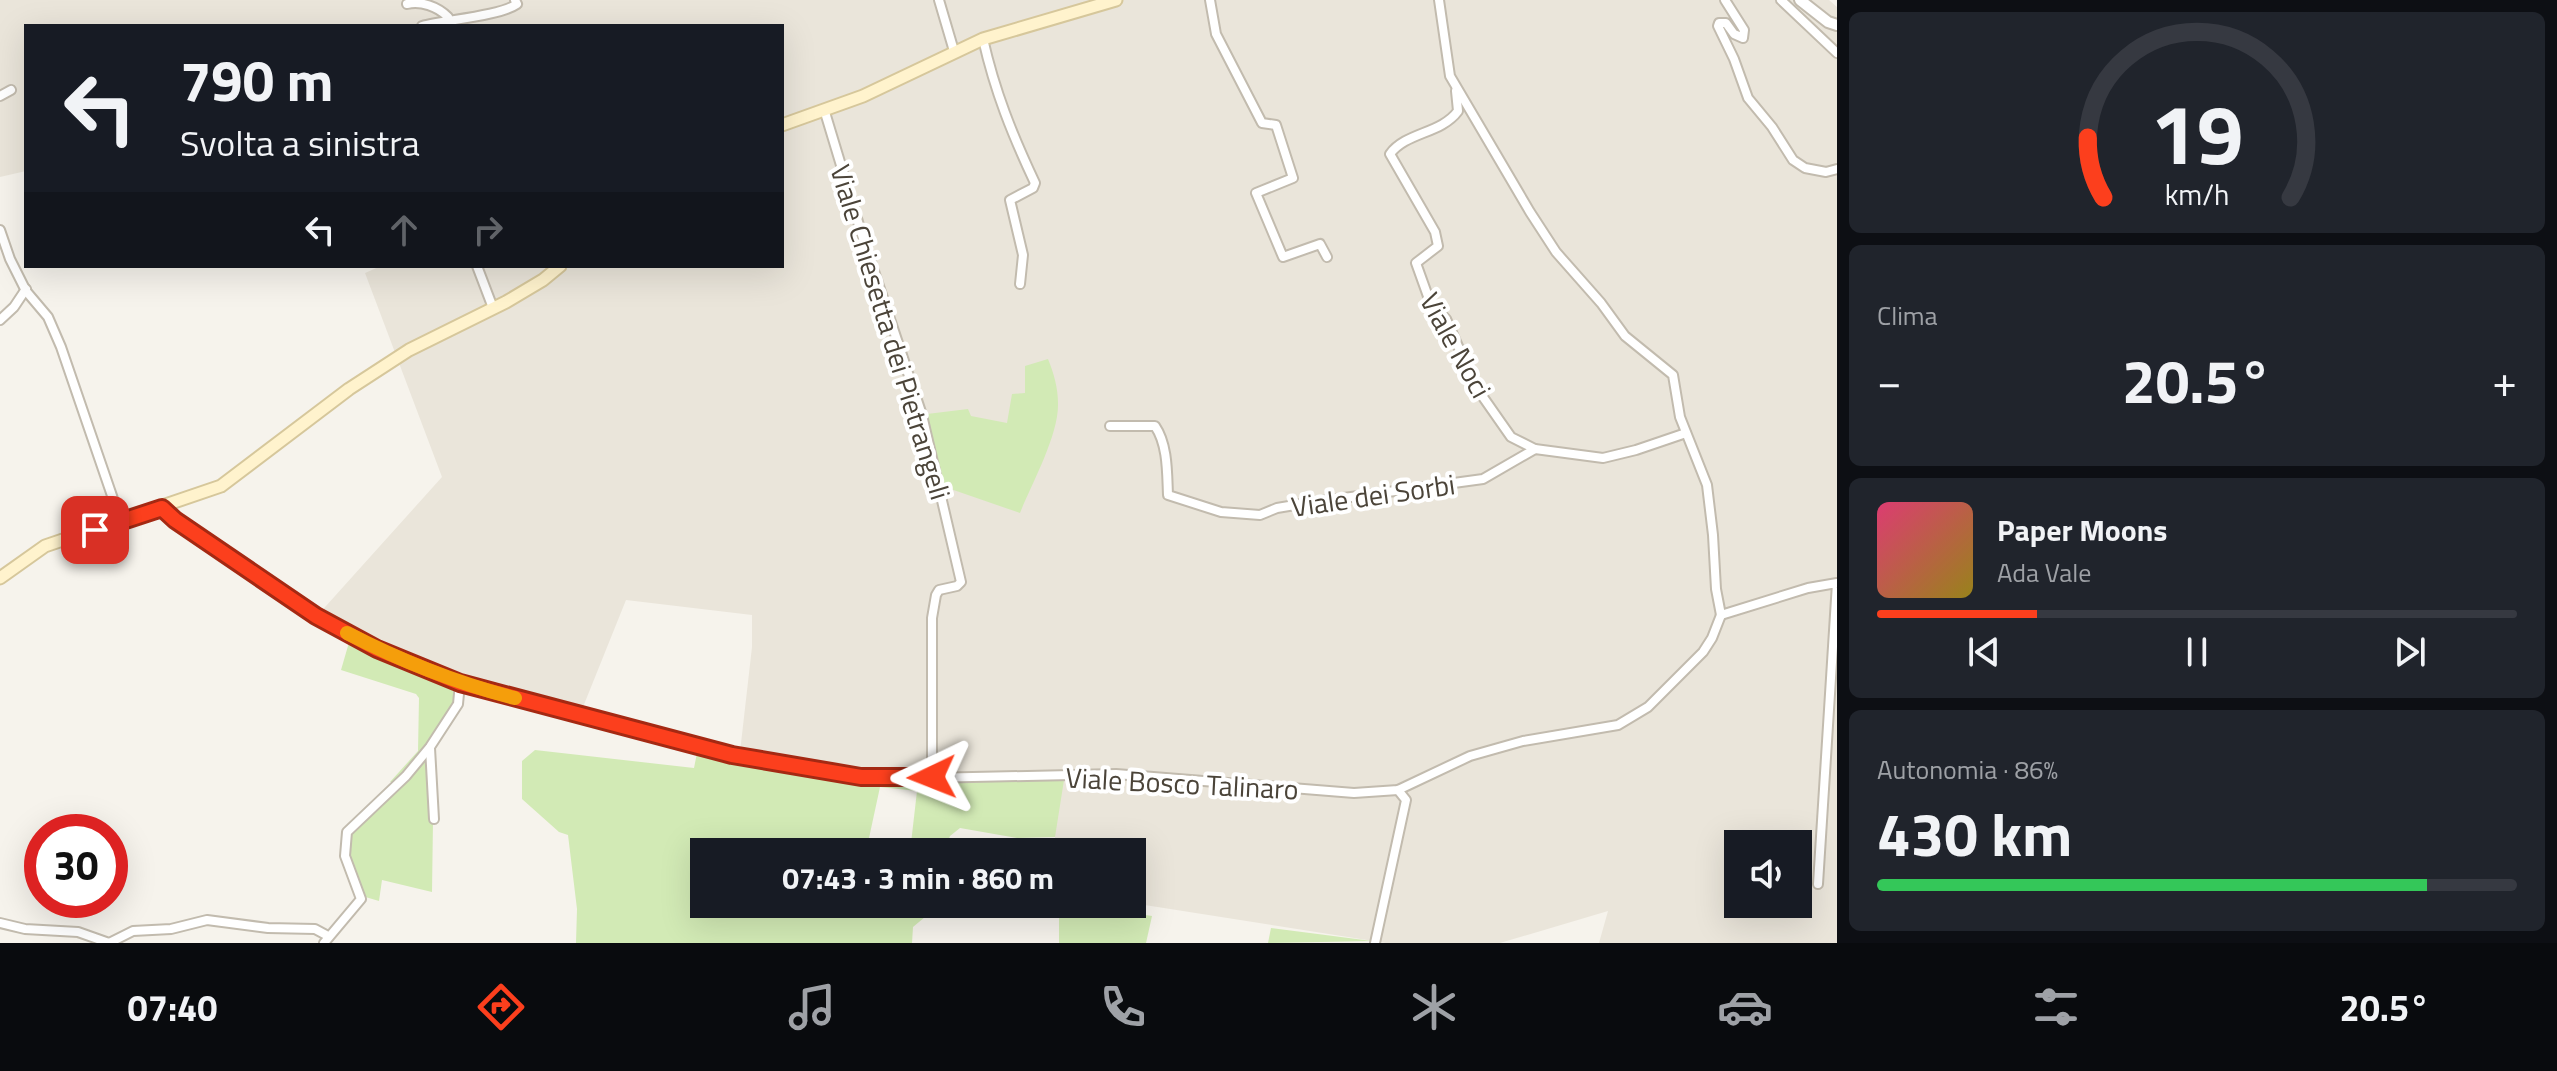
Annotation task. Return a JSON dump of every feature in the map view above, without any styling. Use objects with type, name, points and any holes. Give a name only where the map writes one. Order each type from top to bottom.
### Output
[{"type":"main road","points":[[784,124],[912,74],[983,39],[1116,0]]},
{"type":"main road","points":[[0,578],[45,546],[221,486],[349,389],[409,350],[493,308],[543,280],[558,268]]},
{"type":"street","points":[[430,24],[499,12],[512,8],[517,4],[515,0]]},
{"type":"street","points":[[939,0],[954,51]]},
{"type":"street","points":[[1210,0],[1216,34],[1262,123],[1276,125],[1293,178],[1256,193],[1283,257],[1320,244],[1327,257]]},
{"type":"street","points":[[1439,0],[1447,61],[1456,91],[1477,119],[1556,252],[1601,303],[1625,336],[1673,375],[1680,417],[1707,485],[1721,615],[1808,588],[1837,583],[1818,884]]},
{"type":"street","points":[[1725,0],[1744,30],[1743,38],[1734,34],[1726,23],[1719,23],[1718,26],[1748,98],[1793,160],[1805,168],[1826,172],[1837,169]]},
{"type":"street","points":[[1781,0],[1837,53]]},
{"type":"street","points":[[1800,0],[1828,22],[1837,25]]},
{"type":"street","points":[[407,4],[418,1],[444,12],[448,17],[445,20]]},
{"type":"street","points":[[983,39],[998,98],[1035,183],[1033,188],[1010,198],[1023,255],[1020,284]]},
{"type":"street","points":[[0,96],[11,90]]},
{"type":"street","name":"Viale Noci","points":[[1456,91],[1458,111],[1451,120],[1429,133],[1402,143],[1390,154],[1435,232],[1438,246],[1416,263],[1430,302],[1446,319],[1484,400],[1511,437],[1535,449]]},
{"type":"street","name":"Viale Chiesetta dei Pietrangeli","points":[[824,109],[922,415],[961,582],[939,590],[932,618],[932,777]]},
{"type":"street","points":[[0,230],[10,259],[26,289],[48,317],[61,347],[121,522]]},
{"type":"street","points":[[478,268],[493,308]]},
{"type":"street","points":[[0,320],[26,289]]},
{"type":"street","name":"Viale dei Sorbi","points":[[1110,426],[1155,426],[1161,435],[1167,464],[1168,495],[1221,512],[1260,515],[1277,508],[1307,503],[1483,479],[1535,449]]},
{"type":"street","points":[[1535,449],[1603,458],[1686,433]]},
{"type":"street","name":"Viale Bosco Talinaro","points":[[162,508],[316,616],[377,649],[460,683],[732,755],[861,777],[1116,774],[1354,793],[1398,790],[1483,752],[1523,741],[1618,725],[1648,707],[1703,652],[1721,615]]},
{"type":"street","points":[[0,923],[25,929],[78,932],[109,943],[133,931],[171,929],[207,920],[268,928],[315,929],[326,940],[361,899],[345,856],[347,832],[406,776],[430,747],[458,704],[460,683]]},
{"type":"street","points":[[430,747],[434,819]]},
{"type":"street","points":[[1375,943],[1406,800],[1398,790]]},
{"type":"shaded area","points":[[0,0],[1829,0],[1837,7],[1837,943],[1599,943],[1608,911],[1500,943],[1386,943],[1146,905],[1146,838],[1055,838],[1051,777],[893,774],[740,752],[752,647],[752,615],[626,600],[581,712],[472,687],[317,616],[442,477],[365,273],[376,268],[784,268],[784,24],[24,24],[24,171],[0,177]]},
{"type":"green space","points":[[1048,359],[1056,386],[1057,416],[1050,444],[1020,513],[942,486],[927,414],[968,409],[971,416],[1007,423],[1012,394],[1025,393],[1025,366]]},
{"type":"green space","points":[[350,639],[449,683],[456,698],[452,711],[398,782],[390,782],[418,751],[419,698],[416,694],[341,670]]},
{"type":"green space","points":[[698,748],[881,780],[1064,780],[1055,837],[1017,838],[960,828],[949,838],[912,838],[917,791],[880,787],[869,838],[690,838],[690,918],[924,918],[913,927],[912,943],[576,943],[577,909],[568,835],[559,832],[522,799],[522,761],[535,750],[694,768]]},
{"type":"green space","points":[[428,755],[433,821],[432,892],[382,880],[379,901],[362,896],[348,855],[348,841],[356,827],[396,791]]},
{"type":"green space","points":[[1152,916],[1146,943],[1059,943],[1059,918]]},
{"type":"green space","points":[[1271,928],[1372,941],[1268,943]]},
{"type":"slow traffic","points":[[347,633],[377,649],[460,683],[515,698]]},
{"type":"route","points":[[95,530],[162,508],[316,616],[377,649],[468,686],[732,755],[861,777],[932,777]]}]
